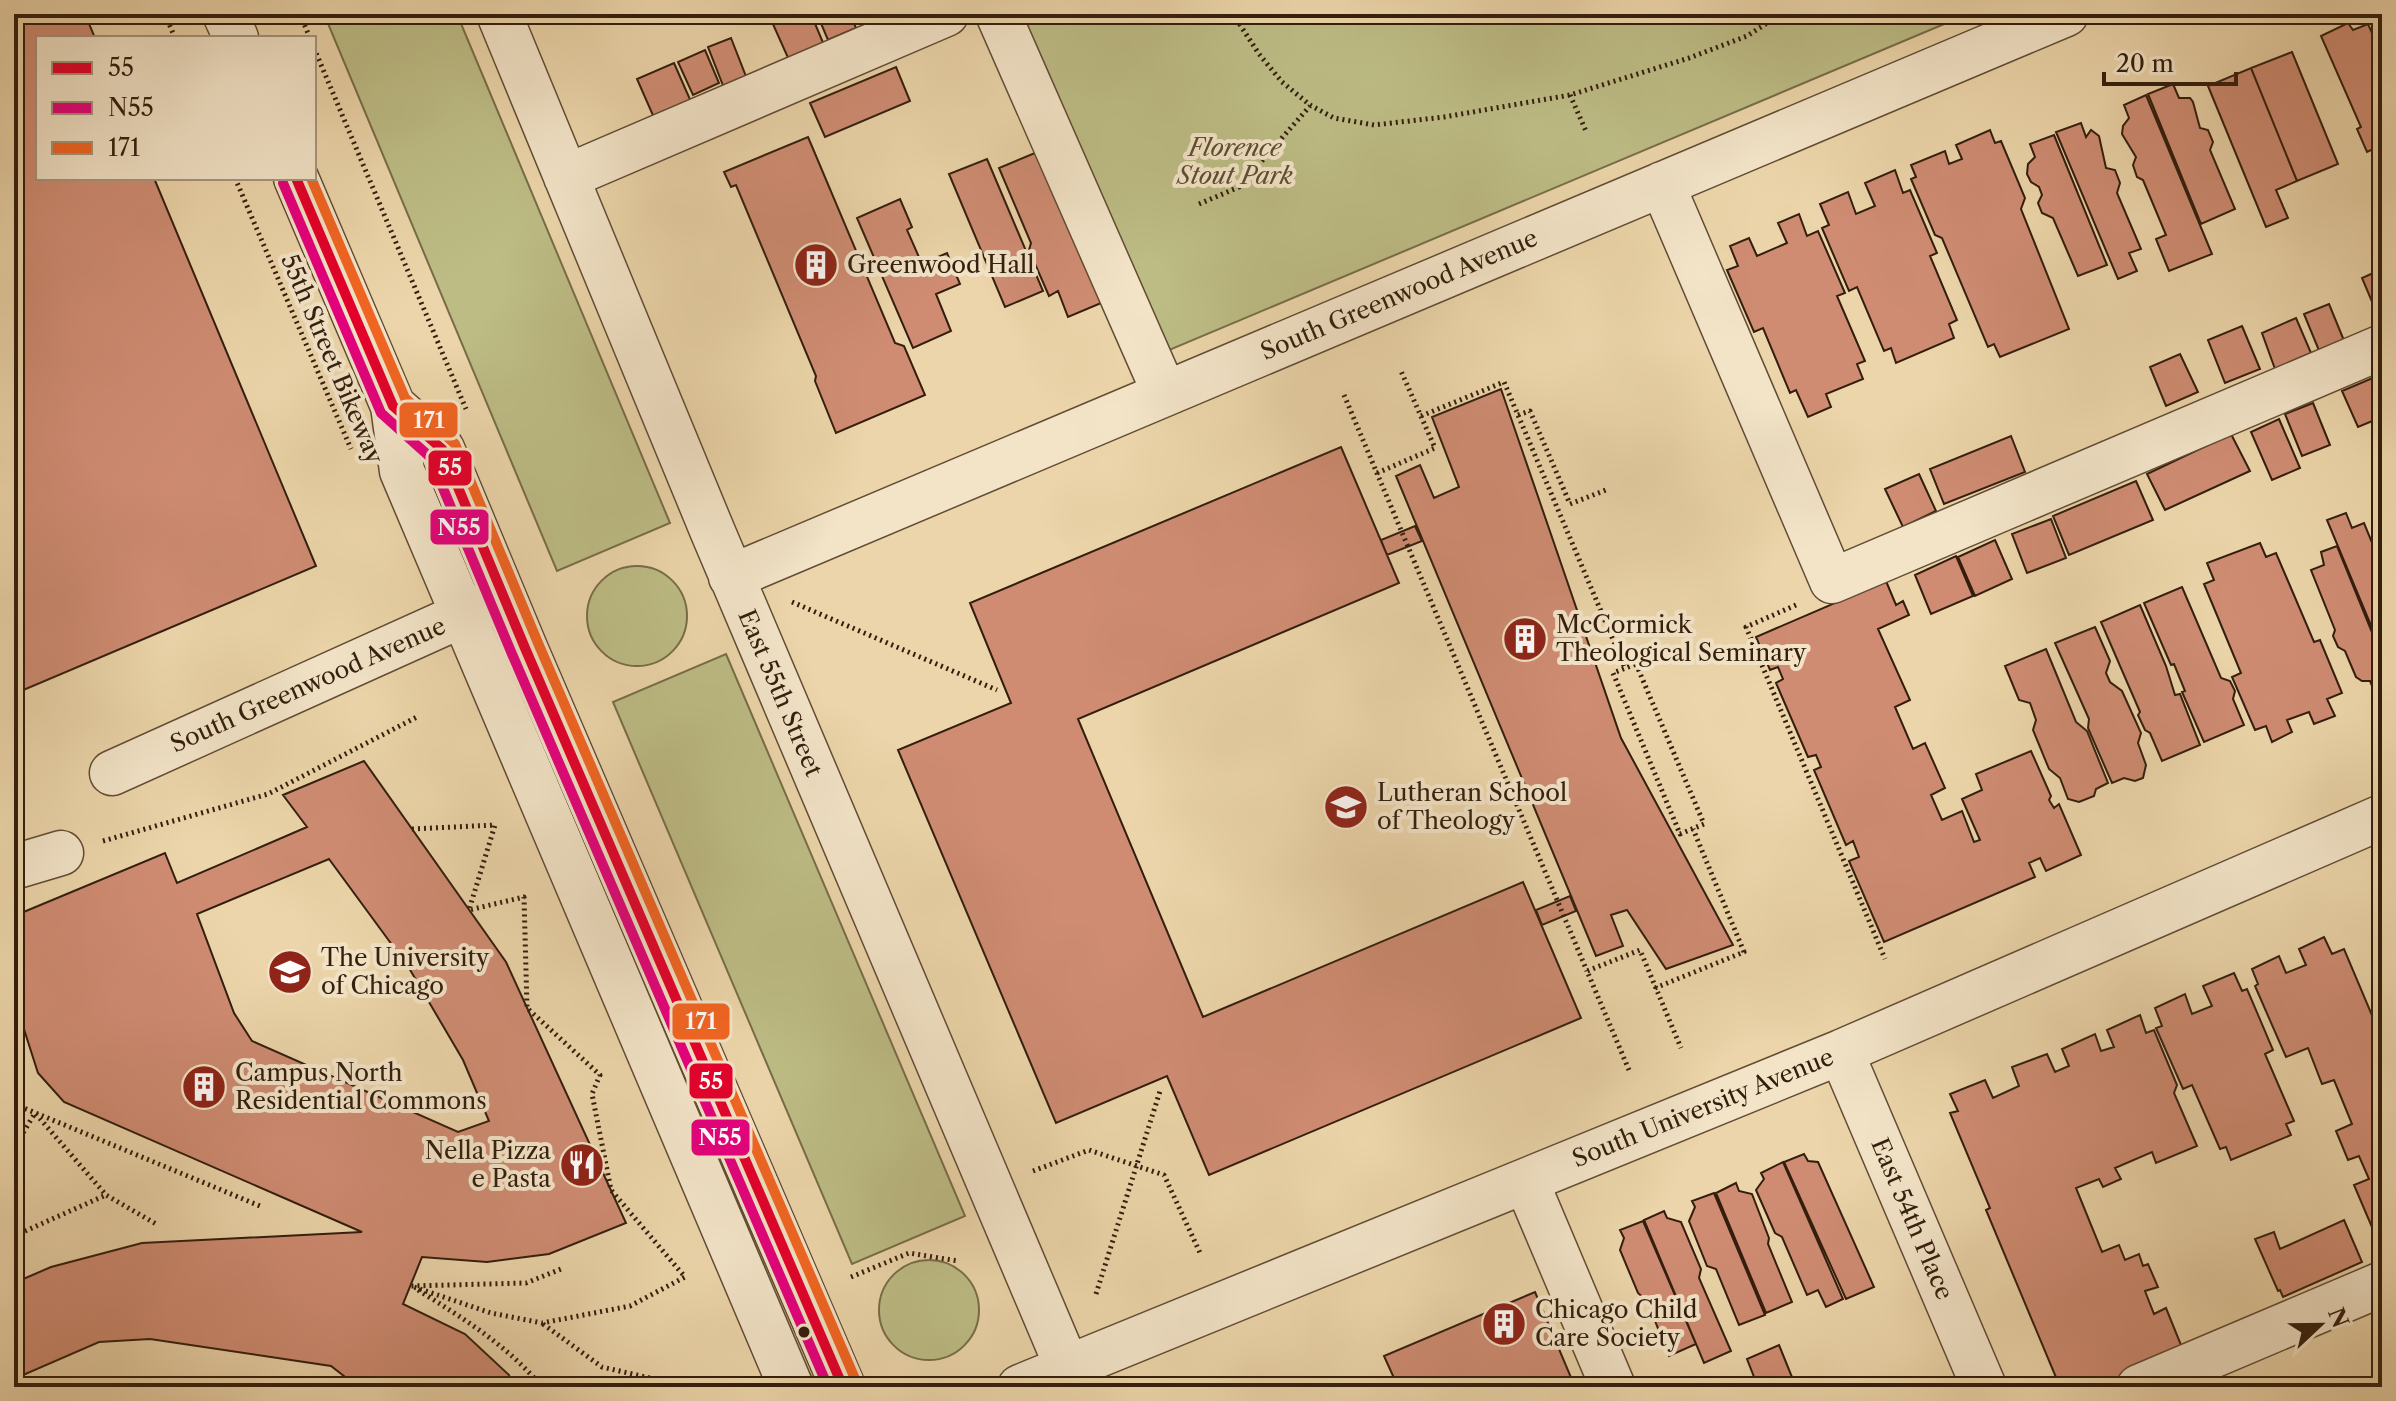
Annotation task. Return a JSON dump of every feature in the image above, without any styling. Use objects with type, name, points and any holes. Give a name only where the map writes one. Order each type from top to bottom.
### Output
[{"type":"street","points":[[225,14],[235,36]]},
{"type":"street","name":"East 55th Street","points":[[499,14],[731,577],[1068,1369]]},
{"type":"street","points":[[566,177],[946,14]]},
{"type":"street","points":[[998,14],[1165,394]]},
{"type":"street","name":"South Greenwood Avenue","points":[[731,577],[2066,14]]},
{"type":"street","points":[[297,180],[393,406],[402,471],[791,1387]]},
{"type":"street","points":[[1662,184],[1832,581],[2382,347]]},
{"type":"street","points":[[393,406],[442,449],[843,1387]]},
{"type":"street","name":"South Greenwood Avenue","points":[[112,773],[504,597]]},
{"type":"street","name":"South University Avenue","points":[[1020,1387],[1841,1052],[2382,817]]},
{"type":"street","points":[[14,867],[61,853]]},
{"type":"street","name":"East 54th Place","points":[[1841,1052],[1984,1387]]},
{"type":"street","points":[[1526,1181],[1613,1387]]},
{"type":"street","points":[[2139,1387],[2382,1284]]},
{"type":"path","points":[[165,14],[174,36]]},
{"type":"path","points":[[300,14],[309,36]]},
{"type":"path","points":[[1233,14],[1282,82],[1310,105],[1334,118],[1374,125],[1444,117],[1570,95],[1747,36],[1781,14]]},
{"type":"path","points":[[1570,95],[1586,131]]},
{"type":"path","points":[[1199,204],[1239,187],[1310,105]]},
{"type":"path","name":"55th Street Bikeway","points":[[236,180],[353,453]]},
{"type":"path","points":[[1377,473],[1435,448],[1401,371]]},
{"type":"path","points":[[1421,416],[1504,382],[1625,668]]},
{"type":"path","points":[[1344,395],[1629,1070]]},
{"type":"path","points":[[1518,415],[1530,411],[1570,504],[1606,490]]},
{"type":"path","points":[[789,601],[997,690]]},
{"type":"path","points":[[1803,602],[1746,627],[1885,959]]},
{"type":"path","points":[[1636,664],[1704,824],[1680,834],[1613,673],[1625,668],[1636,664]]},
{"type":"path","points":[[61,853],[268,794],[417,717]]},
{"type":"path","points":[[411,1286],[491,1313],[542,1323],[630,1306],[685,1277],[611,1190],[592,1094],[600,1075],[527,1008],[524,897],[469,910],[495,825],[412,829]]},
{"type":"path","points":[[1655,988],[1744,952],[1693,829]]},
{"type":"path","points":[[1587,971],[1640,950],[1681,1048]]},
{"type":"path","points":[[1096,1294],[1161,1088]]},
{"type":"path","points":[[14,1089],[15,1105],[260,1206]]},
{"type":"path","points":[[14,1148],[35,1113]]},
{"type":"path","points":[[35,1113],[106,1195],[158,1225]]},
{"type":"path","points":[[1028,1172],[1089,1150],[1164,1175],[1201,1255]]},
{"type":"path","points":[[14,1236],[106,1195]]},
{"type":"path","points":[[851,1277],[909,1253],[958,1261]]},
{"type":"path","points":[[411,1286],[526,1283],[561,1269]]},
{"type":"path","points":[[411,1286],[484,1332],[542,1387]]},
{"type":"path","points":[[542,1323],[602,1367],[689,1387]]},
{"type":"green space","points":[[324,14],[457,14],[670,523],[557,571]]},
{"type":"green space","name":"Florence Stout Park","points":[[1009,14],[1968,14],[1155,356]]},
{"type":"green space","points":[[637,566],[656,570],[672,581],[683,597],[687,616],[683,635],[672,651],[656,662],[637,666],[618,662],[602,651],[591,635],[587,616],[591,597],[602,581],[618,570]]},
{"type":"green space","points":[[726,654],[965,1216],[852,1264],[613,702]]},
{"type":"green space","points":[[929,1260],[948,1264],[964,1275],[975,1291],[979,1310],[975,1329],[964,1345],[948,1356],[929,1360],[910,1356],[894,1345],[883,1329],[879,1310],[883,1291],[894,1275],[910,1264]]},
{"type":"building","points":[[14,14],[85,14],[94,36],[36,36],[36,180],[155,180],[316,566],[14,694]]},
{"type":"building","points":[[791,14],[811,14],[824,45],[789,60],[772,22]]},
{"type":"building","points":[[817,14],[850,14],[856,28],[828,40]]},
{"type":"building","points":[[859,14],[896,14],[866,32]]},
{"type":"building","points":[[2368,14],[2382,14],[2382,49]]},
{"type":"building","points":[[2348,23],[2353,30],[2368,24],[2382,55],[2382,145],[2367,152],[2357,129],[2361,127],[2321,36]]},
{"type":"building","points":[[731,38],[747,79],[724,88],[708,47]]},
{"type":"building","points":[[705,50],[719,83],[693,95],[678,62]]},
{"type":"building","points":[[2292,52],[2338,164],[2297,181],[2251,68]]},
{"type":"building","points":[[674,63],[692,104],[655,120],[637,79]]},
{"type":"building","points":[[896,67],[910,101],[825,137],[810,103]]},
{"type":"building","points":[[2251,68],[2297,181],[2276,190],[2288,218],[2266,227],[2208,86]]},
{"type":"building","points":[[2173,84],[2179,98],[2190,98],[2193,102],[2200,128],[2208,130],[2213,142],[2210,150],[2235,209],[2201,224],[2148,94]]},
{"type":"building","points":[[2146,95],[2212,254],[2169,271],[2156,239],[2166,235],[2143,180],[2137,177],[2133,165],[2136,157],[2122,134],[2129,118],[2124,105]]},
{"type":"building","points":[[2081,123],[2086,137],[2091,130],[2099,136],[2106,168],[2115,170],[2120,183],[2117,193],[2141,249],[2129,253],[2137,271],[2118,279],[2056,132]]},
{"type":"building","points":[[1990,130],[1995,143],[2001,141],[2025,198],[2021,209],[2069,329],[2000,357],[1994,344],[1988,347],[1942,238],[1935,235],[1911,179],[1916,177],[1911,165],[1945,151],[1949,164],[1962,159],[1956,145]]},
{"type":"building","points":[[2054,135],[2107,265],[2078,276],[2053,218],[2042,213],[2038,203],[2042,195],[2039,187],[2031,182],[2027,174],[2028,164],[2035,157],[2030,144]]},
{"type":"building","name":"Greenwood Hall","points":[[808,137],[895,343],[904,346],[925,395],[836,433],[815,381],[816,376],[736,185],[731,187],[724,172]]},
{"type":"building","points":[[1042,150],[1106,301],[1068,317],[1058,291],[1049,296],[1029,250],[1031,243],[999,168]]},
{"type":"building","points":[[987,159],[1043,291],[1005,307],[949,174]]},
{"type":"building","points":[[1895,170],[1903,193],[1910,190],[1937,253],[1930,256],[1957,320],[1949,324],[1954,338],[1896,363],[1891,348],[1884,351],[1857,287],[1849,291],[1822,228],[1829,225],[1820,204],[1848,192],[1856,214],[1875,206],[1865,183]]},
{"type":"building","points":[[900,199],[912,227],[907,230],[922,264],[947,253],[960,284],[936,294],[951,331],[913,348],[857,218]]},
{"type":"building","points":[[1799,214],[1807,236],[1818,231],[1845,293],[1837,296],[1865,361],[1857,364],[1863,379],[1826,394],[1831,407],[1808,417],[1796,390],[1790,393],[1763,328],[1754,332],[1727,270],[1738,266],[1730,246],[1749,238],[1757,256],[1787,243],[1778,223]]},
{"type":"building","points":[[2382,269],[2382,314],[2378,316],[2362,278]]},
{"type":"building","points":[[2329,304],[2345,343],[2320,353],[2304,314]]},
{"type":"building","points":[[2296,318],[2311,353],[2275,369],[2262,333]]},
{"type":"building","points":[[2242,326],[2260,369],[2225,383],[2208,340]]},
{"type":"building","points":[[2180,354],[2198,392],[2166,406],[2150,367]]},
{"type":"building","points":[[2382,374],[2382,417],[2358,427],[2342,391]]},
{"type":"building","name":"McCormick Theological Seminary","points":[[1501,389],[1621,738],[1733,945],[1666,969],[1627,910],[1611,915],[1623,946],[1596,956],[1396,476],[1420,465],[1434,498],[1459,487],[1432,417]]},
{"type":"building","points":[[2313,403],[2330,445],[2302,456],[2285,414]]},
{"type":"building","points":[[2279,419],[2300,468],[2272,480],[2251,432]]},
{"type":"building","points":[[2231,434],[2250,471],[2165,510],[2147,474]]},
{"type":"building","points":[[2011,436],[2025,472],[1944,504],[1930,469]]},
{"type":"building","points":[[1341,447],[1399,583],[1078,719],[1203,1017],[1523,882],[1581,1018],[1209,1175],[1167,1076],[1056,1123],[898,750],[1011,703],[970,603]]},
{"type":"building","points":[[1919,474],[1936,511],[1903,527],[1885,489]]},
{"type":"building","points":[[2136,481],[2153,520],[2069,555],[2053,516]]},
{"type":"building","points":[[2346,513],[2352,528],[2364,523],[2382,567],[2382,652],[2327,520]]},
{"type":"building","points":[[2051,519],[2066,558],[2027,573],[2012,534]]},
{"type":"building","points":[[1415,526],[1422,541],[1387,555],[1381,540]]},
{"type":"building","points":[[1995,540],[2012,579],[1975,596],[1958,557]]},
{"type":"building","points":[[2260,543],[2266,557],[2276,553],[2314,642],[2320,640],[2342,693],[2327,699],[2335,716],[2314,724],[2309,712],[2287,720],[2292,732],[2272,742],[2266,726],[2255,730],[2232,677],[2241,673],[2204,584],[2214,580],[2207,563]]},
{"type":"building","points":[[2337,546],[2382,657],[2382,690],[2375,693],[2370,681],[2356,677],[2345,651],[2338,647],[2333,636],[2335,630],[2311,570],[2324,565],[2321,552]]},
{"type":"building","points":[[1956,556],[1973,596],[1931,614],[1915,575]]},
{"type":"building","points":[[1886,581],[1896,605],[1903,601],[1909,615],[1878,629],[1910,700],[1895,707],[1913,749],[1925,743],[1945,788],[1931,795],[1942,820],[1962,811],[1974,842],[1980,840],[1962,799],[1982,790],[1976,774],[2031,751],[2051,796],[2049,800],[2054,808],[2059,804],[2081,855],[2046,871],[2040,858],[2029,863],[2035,877],[1884,942],[1849,861],[1859,857],[1853,841],[1846,845],[1814,770],[1821,767],[1816,755],[1808,757],[1776,683],[1783,679],[1778,667],[1770,670],[1756,637]]},
{"type":"building","points":[[2182,587],[2221,678],[2230,681],[2235,691],[2233,699],[2244,725],[2204,742],[2182,692],[2185,691],[2174,664],[2171,665],[2144,603]]},
{"type":"building","points":[[2140,605],[2175,695],[2180,694],[2200,745],[2162,761],[2138,715],[2140,712],[2101,622]]},
{"type":"building","points":[[2095,627],[2110,661],[2106,673],[2110,682],[2122,691],[2141,733],[2138,743],[2146,765],[2143,778],[2135,781],[2124,778],[2112,783],[2088,728],[2089,719],[2055,643]]},
{"type":"building","points":[[2046,649],[2076,722],[2087,731],[2108,783],[2096,789],[2094,796],[2079,802],[2068,799],[2060,778],[2049,769],[2033,730],[2036,720],[2030,703],[2019,700],[2005,666]]},
{"type":"building","name":"Campus North Residential Commons","points":[[364,761],[506,962],[626,1223],[549,1254],[487,1262],[422,1257],[403,1304],[465,1334],[509,1375],[514,1387],[358,1387],[331,1366],[150,1339],[99,1342],[14,1379],[14,1283],[51,1267],[142,1243],[362,1232],[64,1102],[38,1073],[14,998],[14,916],[165,853],[177,883],[307,827],[283,795]],"holes":[[[329,859],[409,968],[463,1060],[489,1121],[458,1132],[252,1041],[234,1013],[197,914]]]},
{"type":"building","points":[[1570,896],[1576,911],[1542,925],[1536,910]]},
{"type":"building","points":[[2324,937],[2332,954],[2344,949],[2382,1039],[2382,1237],[2377,1239],[2354,1185],[2369,1179],[2359,1156],[2348,1160],[2336,1131],[2352,1124],[2334,1080],[2322,1084],[2308,1048],[2286,1057],[2255,986],[2258,984],[2252,969],[2279,956],[2286,973],[2306,965],[2299,949]]},
{"type":"building","points":[[2234,973],[2242,991],[2247,989],[2273,1050],[2265,1054],[2294,1121],[2286,1124],[2291,1135],[2231,1160],[2226,1147],[2220,1149],[2192,1085],[2183,1089],[2156,1028],[2162,1026],[2155,1008],[2185,994],[2192,1014],[2212,1006],[2203,986]]},
{"type":"building","points":[[2140,1015],[2146,1033],[2154,1030],[2177,1085],[2174,1093],[2197,1146],[2156,1163],[2152,1152],[2115,1168],[2121,1179],[2103,1187],[2099,1179],[2076,1188],[2102,1252],[2119,1245],[2125,1260],[2139,1254],[2143,1266],[2148,1264],[2158,1287],[2145,1291],[2154,1314],[2166,1308],[2183,1350],[2095,1387],[2060,1387],[1986,1210],[1990,1208],[1950,1113],[1958,1111],[1950,1094],[1985,1080],[1993,1098],[2019,1086],[2012,1067],[2047,1054],[2055,1072],[2069,1066],[2062,1049],[2095,1034],[2101,1051],[2114,1047],[2107,1030]]},
{"type":"building","points":[[1804,1154],[1808,1161],[1818,1162],[1874,1287],[1846,1299],[1784,1162]]},
{"type":"building","points":[[1783,1162],[1843,1299],[1826,1307],[1818,1290],[1807,1295],[1782,1237],[1775,1233],[1756,1190],[1764,1179],[1761,1173]]},
{"type":"building","points":[[1736,1183],[1739,1191],[1752,1194],[1792,1302],[1766,1313],[1716,1193]]},
{"type":"building","points":[[1714,1193],[1765,1315],[1739,1325],[1716,1269],[1707,1266],[1689,1221],[1695,1207],[1692,1201]]},
{"type":"building","points":[[1664,1211],[1667,1218],[1681,1222],[1701,1269],[1699,1278],[1731,1351],[1704,1363],[1644,1220]]},
{"type":"building","points":[[2344,1220],[2362,1262],[2283,1297],[2255,1239],[2274,1232],[2280,1249]]},
{"type":"building","points":[[1643,1221],[1696,1344],[1669,1356],[1647,1301],[1638,1293],[1620,1250],[1624,1238],[1620,1230]]},
{"type":"building","name":"Chicago Child Care Society","points":[[1535,1292],[1575,1387],[1398,1387],[1384,1356]]},
{"type":"building","points":[[1779,1345],[1796,1387],[1758,1387],[1747,1359]]},
{"type":"building","points":[[2213,1380],[2216,1387],[2197,1387]]},
{"type":"transit line","name":"55","points":[[297,180],[393,406],[442,449],[843,1387]]},
{"type":"transit line","name":"171","points":[[312,180],[405,398],[455,444],[856,1381]]},
{"type":"transit line","name":"N55","points":[[283,183],[381,413],[430,457],[828,1387]]},
{"type":"place","name":"Greenwood Hall","points":[[816,265]]},
{"type":"place","name":"McCormick Theological Seminary","points":[[1525,639]]},
{"type":"place","name":"Lutheran School of Theology","points":[[1346,807]]},
{"type":"place","name":"The University of Chicago","points":[[290,972]]},
{"type":"place","name":"Campus North Residential Commons","points":[[204,1087]]},
{"type":"place","name":"Nella Pizza e Pasta","points":[[582,1165]]},
{"type":"place","name":"Chicago Child Care Society","points":[[1504,1324]]}]
